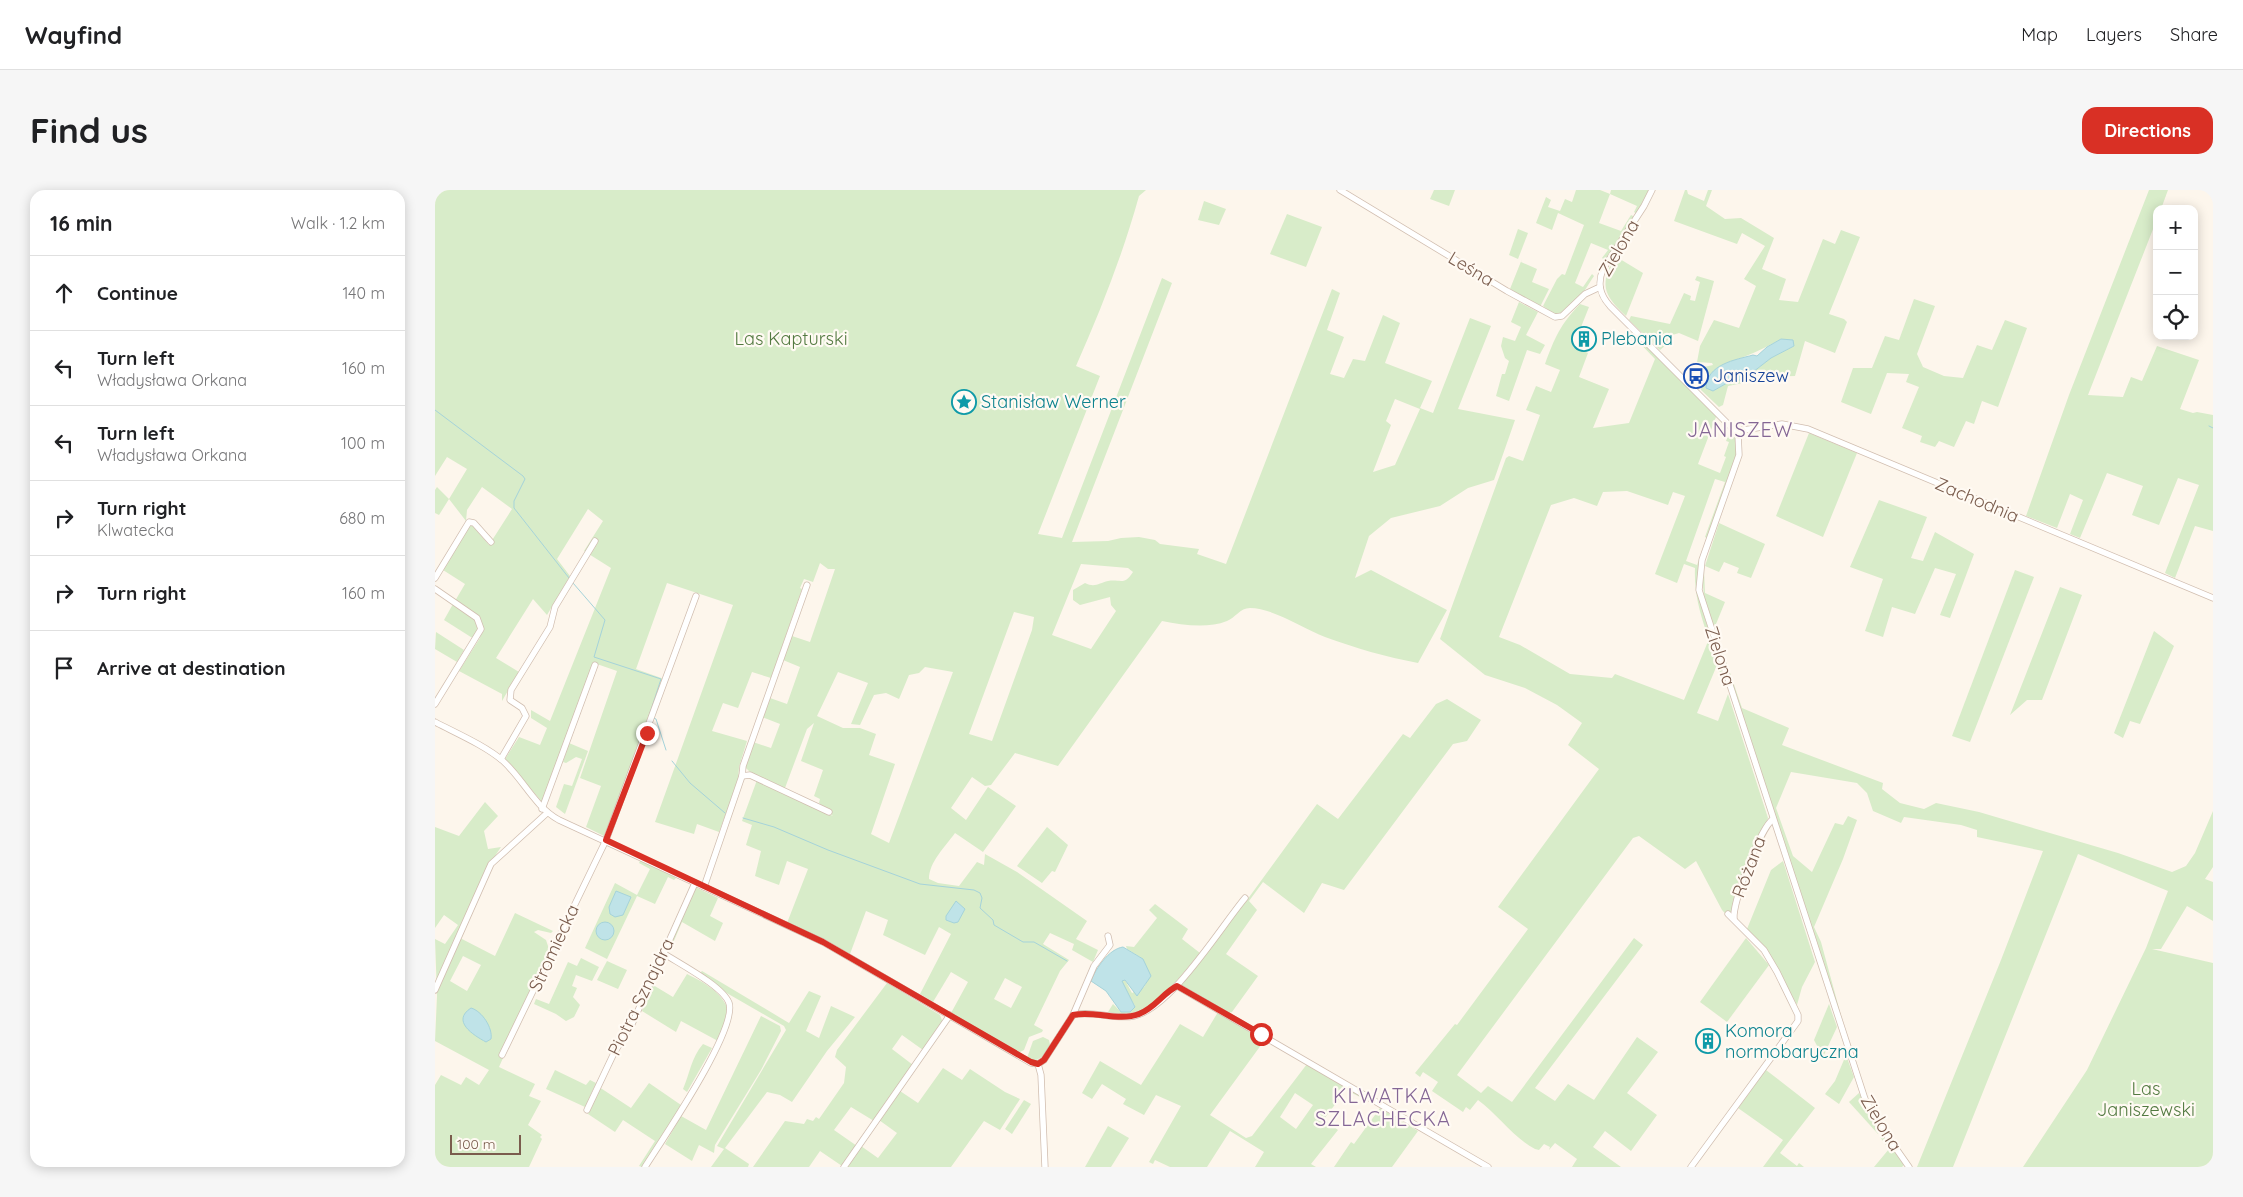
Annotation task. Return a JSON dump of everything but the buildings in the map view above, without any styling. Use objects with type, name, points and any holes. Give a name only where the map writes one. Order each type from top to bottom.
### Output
[{"type":"street","name":"Leśna","points":[[1341,190],[1507,291],[1555,317],[1562,316],[1585,294],[1600,287]]},
{"type":"street","name":"Zielona","points":[[1652,190],[1644,206],[1603,270],[1600,287],[1610,306],[1737,431],[1740,444],[1739,455],[1703,560],[1699,590],[1865,1099],[1874,1117],[1909,1167]]},
{"type":"street","name":"Zachodnia","points":[[1737,431],[1782,424],[1808,429],[2213,598]]},
{"type":"street","points":[[435,578],[469,522],[474,523],[491,542]]},
{"type":"street","points":[[501,759],[526,716],[523,708],[510,700],[509,694],[550,627],[555,606],[595,541]]},
{"type":"street","points":[[704,887],[742,776],[743,766],[807,584]]},
{"type":"street","points":[[435,589],[477,618],[481,628],[435,704]]},
{"type":"street","name":"Stromiecka","points":[[502,1055],[606,840],[653,718],[696,596]]},
{"type":"street","points":[[435,990],[491,864],[545,811],[595,665]]},
{"type":"street","points":[[435,722],[501,759],[513,770],[545,811],[823,942],[1031,1062],[1038,1064],[1044,1060],[1073,1015],[1094,966],[1109,949],[1110,941],[1108,936]]},
{"type":"street","points":[[742,776],[750,775],[829,812]]},
{"type":"street","name":"Różana","points":[[1734,920],[1735,905],[1764,830],[1773,819]]},
{"type":"street","name":"Piotra Sznajdra","points":[[587,1110],[632,1024],[695,883]]},
{"type":"street","points":[[1073,1015],[1124,1017],[1139,1014],[1153,1006],[1177,986],[1245,898]]},
{"type":"street","points":[[1691,1167],[1798,1021],[1798,1015],[1774,966],[1756,941],[1729,914]]},
{"type":"street","points":[[645,1167],[717,1049],[730,1011],[729,1003],[719,991],[663,953]]},
{"type":"street","points":[[1177,986],[1488,1167]]},
{"type":"street","points":[[844,1167],[950,1015]]},
{"type":"street","points":[[1038,1064],[1041,1075],[1045,1167]]},
{"type":"green space","name":"Las Kapturski","points":[[435,190],[1146,190],[1139,196],[1111,282],[1076,366],[1100,376],[1038,534],[1062,538],[1162,278],[1172,283],[1072,542],[1108,541],[1139,537],[1155,540],[1160,544],[1199,549],[1197,554],[1226,564],[1332,289],[1340,293],[1327,330],[1344,337],[1330,374],[1344,378],[1353,359],[1365,361],[1383,315],[1400,323],[1385,363],[1432,381],[1420,408],[1433,413],[1470,318],[1491,326],[1458,409],[1515,420],[1494,480],[1468,488],[1440,506],[1391,518],[1369,536],[1355,578],[1371,570],[1447,610],[1418,663],[1382,655],[1336,641],[1278,615],[1259,609],[1246,608],[1227,621],[1203,626],[1162,621],[1058,766],[1015,753],[991,785],[985,786],[972,777],[951,808],[966,820],[988,787],[1016,806],[983,852],[955,833],[935,861],[929,879],[938,883],[959,886],[977,862],[984,865],[985,854],[1017,872],[1087,921],[1076,939],[1098,950],[1093,962],[1072,950],[1074,944],[1050,933],[1043,944],[1069,960],[1060,971],[1034,1025],[1043,1030],[1042,1032],[1029,1037],[1024,1050],[1018,1053],[951,1013],[968,982],[951,972],[933,1002],[920,994],[951,934],[939,927],[925,955],[883,935],[888,920],[866,911],[850,954],[787,923],[808,869],[787,861],[779,885],[755,876],[761,851],[746,845],[752,825],[742,821],[757,780],[833,816],[819,803],[820,799],[814,796],[823,770],[801,761],[814,723],[807,729],[785,788],[750,772],[745,767],[753,742],[771,748],[780,724],[762,717],[770,698],[787,704],[800,667],[783,660],[792,636],[810,642],[835,569],[828,569],[820,563],[813,582],[804,579],[771,678],[752,672],[738,708],[723,703],[712,731],[747,741],[739,767],[738,781],[719,832],[697,824],[694,834],[655,822],[733,605],[667,583],[636,669],[664,679],[604,836],[586,827],[601,786],[580,778],[617,671],[594,663],[543,803],[505,759],[519,737],[540,745],[547,728],[531,718],[531,710],[550,721],[611,568],[584,551],[603,521],[588,509],[557,559],[570,576],[547,615],[533,599],[496,658],[519,672],[502,701],[502,694],[459,671],[480,638],[482,623],[480,618],[455,601],[465,584],[443,570],[471,524],[489,545],[512,509],[482,487],[467,510],[466,521],[449,499],[467,469],[447,457],[435,476]],"holes":[[[1395,399],[1420,409],[1395,465],[1373,472],[1391,425],[1386,421]],[[1081,564],[1128,568],[1133,572],[1127,579],[1122,581],[1108,581],[1094,585],[1085,583],[1073,590],[1073,600],[1080,605],[1110,597],[1111,605],[1116,611],[1091,649],[1052,635]],[[1014,612],[1034,617],[1032,630],[992,741],[969,734]],[[925,667],[953,672],[889,843],[871,834],[895,764],[869,755],[876,734],[860,728],[843,728],[817,716],[838,672],[868,683],[851,724],[860,725],[874,695],[886,693],[899,699],[909,675],[919,673]],[[1005,978],[1022,987],[1011,1008],[994,999]]]},
{"type":"green space","points":[[1434,190],[1455,190],[1449,206],[1430,199]]},
{"type":"green space","points":[[1576,190],[1600,190],[1610,194],[1599,223],[1621,231],[1631,215],[1635,217],[1605,260],[1602,258],[1608,250],[1591,243],[1575,283],[1583,287],[1592,274],[1594,276],[1573,305],[1562,313],[1555,315],[1543,306],[1557,279],[1562,274],[1565,275],[1584,225],[1558,213],[1552,230],[1536,223],[1546,197],[1551,200],[1548,207],[1560,211],[1565,199],[1572,202]]},
{"type":"green space","points":[[1611,190],[1650,190],[1637,214],[1634,212],[1637,206],[1610,194]]},
{"type":"green space","points":[[1685,190],[1687,190],[1688,194],[1704,201],[1708,190],[1712,190],[1706,206],[1725,219],[1741,218],[1774,238],[1762,269],[1786,279],[1779,300],[1798,302],[1823,239],[1835,244],[1841,230],[1860,237],[1829,314],[1844,319],[1847,322],[1835,353],[1805,341],[1795,376],[1763,377],[1764,374],[1760,373],[1748,382],[1728,386],[1723,405],[1719,407],[1701,390],[1702,375],[1701,372],[1695,369],[1713,365],[1712,363],[1697,362],[1700,346],[1714,320],[1739,328],[1756,286],[1744,279],[1765,246],[1742,233],[1737,244],[1674,221]],"holes":[[[1781,339],[1794,346],[1771,358],[1744,379],[1727,383],[1713,391],[1727,363]]]},
{"type":"green space","points":[[2149,190],[2168,190],[2162,205],[2153,205],[2153,229],[2088,395],[2123,397],[2131,377],[2142,381],[2157,346],[2199,360],[2180,409],[2193,413],[2213,415],[2213,531],[2195,526],[2175,578],[2165,573],[2199,485],[2178,478],[2159,525],[2132,515],[2143,486],[2107,473],[2080,538],[2070,534],[2083,500],[2070,494],[2057,528],[2026,516],[2069,395]]},
{"type":"green space","points":[[1204,201],[1226,209],[1219,225],[1198,220]]},
{"type":"green space","points":[[1287,214],[1322,227],[1306,267],[1270,254]]},
{"type":"green space","points":[[1518,229],[1528,233],[1518,259],[1509,255]]},
{"type":"green space","points":[[1615,256],[1643,273],[1626,316],[1612,301],[1606,288],[1607,274]]},
{"type":"green space","points":[[1522,259],[1521,262],[1537,269],[1532,282],[1549,289],[1540,307],[1510,289]]},
{"type":"green space","points":[[1697,276],[1714,281],[1698,341],[1679,333],[1669,336],[1666,345],[1660,350],[1629,320],[1631,316],[1670,324],[1684,293],[1691,296],[1690,300],[1695,301],[1700,282],[1695,280]]},
{"type":"green space","points":[[1914,299],[1935,306],[1917,354],[1923,367],[1944,376],[1963,378],[1977,345],[1992,350],[2005,320],[2027,328],[1998,407],[1982,401],[1974,424],[1966,421],[1954,447],[1939,441],[1935,447],[1920,442],[1922,436],[1902,428],[1919,387],[1906,382],[1909,374],[1887,373],[1871,414],[1841,402],[1853,368],[1872,368],[1885,336],[1899,340]]},
{"type":"green space","points":[[1519,302],[1538,312],[1526,335],[1545,345],[1540,354],[1527,350],[1509,401],[1496,396],[1502,374],[1505,374],[1509,361],[1505,358],[1501,346],[1503,337],[1515,341],[1521,327],[1511,322]]},
{"type":"green space","points":[[1580,304],[1589,307],[1573,347],[1588,353],[1579,377],[1609,389],[1593,428],[1629,423],[1655,359],[1631,334],[1633,332],[1727,424],[1726,426],[1716,417],[1698,464],[1720,473],[1729,442],[1726,441],[1731,429],[1735,434],[1737,452],[1707,538],[1705,537],[1725,482],[1715,479],[1686,561],[1697,565],[1704,546],[1698,579],[1702,608],[1709,631],[1706,631],[1699,608],[1695,585],[1695,568],[1684,564],[1677,583],[1655,574],[1685,496],[1673,492],[1668,505],[1627,491],[1603,492],[1597,506],[1574,498],[1551,505],[1499,637],[1520,645],[1570,674],[1612,678],[1615,674],[1684,700],[1710,635],[1727,684],[1725,685],[1717,665],[1697,713],[1718,721],[1728,694],[1768,818],[1733,902],[1733,922],[1722,910],[1696,861],[1685,869],[1639,836],[1633,838],[1457,1075],[1481,1093],[1488,1086],[1512,1102],[1634,938],[1643,945],[1535,1088],[1555,1101],[1568,1084],[1594,1100],[1637,1037],[1658,1052],[1627,1093],[1657,1115],[1631,1151],[1605,1131],[1593,1147],[1621,1167],[1572,1167],[1577,1159],[1555,1143],[1549,1150],[1550,1147],[1544,1144],[1539,1150],[1535,1149],[1520,1139],[1478,1100],[1470,1110],[1466,1107],[1463,1112],[1432,1091],[1438,1082],[1423,1072],[1420,1077],[1415,1073],[1455,1024],[1457,1025],[1528,929],[1498,907],[1599,769],[1568,745],[1582,723],[1557,705],[1525,688],[1485,675],[1440,639],[1506,458],[1509,456],[1523,461],[1540,415],[1526,410],[1536,386],[1551,392],[1560,370],[1545,364],[1552,346],[1563,325]]},
{"type":"green space","points":[[1809,433],[1857,453],[1823,537],[1776,516]]},
{"type":"green space","points":[[437,487],[449,499],[439,515],[435,513],[435,490]]},
{"type":"green space","points":[[1879,500],[1927,517],[1911,558],[1923,561],[1935,532],[1974,554],[1950,618],[1940,615],[1956,574],[1935,568],[1915,614],[1892,607],[1883,637],[1865,631],[1883,579],[1850,567]]},
{"type":"green space","points":[[1719,523],[1765,544],[1751,578],[1737,573],[1739,568],[1724,562],[1719,572],[1705,566]]},
{"type":"green space","points":[[1702,570],[1704,570],[1705,593],[1725,602],[1716,624],[1713,625],[1704,598]]},
{"type":"green space","points":[[2015,570],[2034,577],[1970,742],[1952,736]]},
{"type":"green space","points":[[2060,587],[2082,595],[2042,700],[2027,700],[2010,715]]},
{"type":"green space","points":[[453,604],[476,619],[478,627],[474,639],[444,620]]},
{"type":"green space","points":[[2154,631],[2174,646],[2140,724],[2130,721],[2123,738],[2114,733]]},
{"type":"green space","points":[[436,632],[464,650],[457,662],[435,649]]},
{"type":"green space","name":"Las Janiszewski","points":[[1724,655],[1742,708],[1789,728],[1782,745],[1883,783],[1882,789],[1900,803],[1924,809],[1936,803],[1979,812],[2118,853],[2172,872],[2186,866],[2195,853],[2213,811],[2213,867],[2205,879],[2213,882],[2213,921],[2187,906],[2161,949],[2152,949],[2213,963],[2213,1167],[2023,1167],[2087,1070],[2146,948],[2168,891],[2078,854],[1953,1167],[1917,1167],[2043,851],[1977,837],[1977,830],[1961,825],[1904,817],[1901,823],[1873,811],[1867,793],[1857,783],[1791,772],[1776,808],[1793,856],[1812,872],[1835,823],[1843,825],[1848,816],[1857,820],[1843,859],[1814,927],[1821,942],[1852,1056],[1722,656]]},
{"type":"green space","points":[[1447,699],[1481,720],[1467,741],[1453,744],[1344,890],[1322,883],[1304,913],[1263,882],[1249,901],[1257,910],[1226,954],[1258,976],[1232,1012],[1229,1013],[1180,984],[1247,900],[1317,804],[1338,819],[1403,734],[1410,738],[1436,704]]},
{"type":"green space","points":[[569,743],[588,751],[565,814],[556,807],[564,784],[572,786],[582,759],[576,757],[566,763],[563,762]]},
{"type":"green space","points":[[485,802],[498,816],[484,831],[488,849],[501,847],[493,859],[460,938],[495,956],[515,913],[553,931],[551,933],[538,930],[534,932],[546,940],[550,952],[499,1067],[535,1084],[529,1096],[541,1101],[528,1125],[542,1135],[540,1137],[542,1139],[529,1167],[435,1167],[435,1085],[441,1075],[461,1085],[466,1077],[479,1085],[489,1070],[435,1041],[437,996],[435,939],[445,944],[458,925],[444,915],[435,928],[435,827],[459,836]],"holes":[[[463,956],[481,965],[467,991],[450,981]]]},
{"type":"green space","points":[[1047,827],[1068,845],[1055,872],[1052,871],[1042,883],[1017,866]]},
{"type":"green space","points":[[641,859],[676,878],[674,880],[668,877],[655,904],[637,896],[607,959],[585,948],[615,883],[637,895],[650,869],[639,863]]},
{"type":"green space","points":[[1783,861],[1815,962],[1802,987],[1797,1005],[1783,979],[1747,929],[1771,870]]},
{"type":"green space","points":[[695,887],[718,898],[710,916],[723,923],[715,941],[682,922],[670,950],[667,949]]},
{"type":"green space","points":[[1155,904],[1188,929],[1182,939],[1200,953],[1172,986],[1146,1007],[1131,1013],[1119,1014],[1108,1012],[1113,1004],[1121,1012],[1135,1006],[1121,981],[1125,980],[1132,993],[1144,987],[1149,978],[1140,957],[1127,949],[1126,946],[1134,947],[1157,918],[1149,910]]},
{"type":"green space","points":[[1746,938],[1769,965],[1727,1022],[1700,1002]]},
{"type":"green space","points":[[581,958],[599,967],[592,981],[576,975],[572,986],[577,988],[573,997],[580,1005],[574,1017],[566,1021],[534,1004],[536,999],[549,1004],[568,962],[577,966]]},
{"type":"green space","points":[[607,961],[627,970],[618,989],[597,980]]},
{"type":"green space","points":[[702,971],[789,1023],[809,991],[821,996],[806,1031],[819,1038],[831,1006],[855,1017],[827,1051],[792,1102],[780,1095],[767,1092],[725,1148],[749,1164],[748,1167],[711,1167],[724,1149],[717,1146],[786,1030],[784,1026],[718,988],[699,974]]},
{"type":"green space","points":[[687,974],[713,990],[727,1008],[728,1015],[718,1041],[681,1021],[676,1032],[642,1011],[653,985],[673,997]]},
{"type":"green space","points":[[887,983],[940,1015],[943,1023],[923,1050],[902,1035],[892,1049],[913,1065],[874,1121],[851,1107],[834,1130],[857,1146],[842,1166],[820,1151],[809,1167],[753,1167],[785,1121],[804,1124],[807,1119],[813,1121],[816,1117],[819,1119],[844,1083],[846,1067],[835,1057],[837,1050]]},
{"type":"green space","points":[[1829,1004],[1837,1027],[1823,1057],[1814,1040]]},
{"type":"green space","points":[[1218,1012],[1264,1041],[1210,1115],[1246,1138],[1252,1136],[1307,1064],[1362,1096],[1360,1097],[1346,1090],[1324,1119],[1338,1130],[1311,1164],[1316,1167],[1255,1167],[1264,1152],[1230,1131],[1207,1167],[1170,1167],[1155,1160],[1153,1164],[1149,1162],[1181,1106],[1156,1095],[1144,1115],[1123,1104],[1126,1099],[1102,1084],[1092,1099],[1082,1093],[1100,1061],[1141,1085],[1180,1024],[1203,1037]],"holes":[[[1295,1093],[1313,1105],[1296,1129],[1280,1117]]]},
{"type":"green space","points":[[761,1016],[780,1026],[781,1031],[761,1070],[715,1145],[714,1153],[699,1145],[692,1161],[665,1144],[681,1116],[706,1130]]},
{"type":"green space","points":[[1043,1037],[1049,1040],[1050,1045],[1042,1057],[1034,1061],[1027,1058],[1033,1041]]},
{"type":"green space","points":[[703,1044],[712,1048],[687,1092],[683,1089],[693,1060]]},
{"type":"green space","points":[[1846,1055],[1854,1077],[1839,1104],[1825,1094],[1835,1081]]},
{"type":"green space","points":[[943,1068],[962,1080],[970,1069],[1005,1092],[1020,1099],[1000,1130],[984,1121],[951,1167],[847,1167],[861,1146],[878,1158],[897,1133],[879,1120],[900,1091],[918,1103]]},
{"type":"green space","points":[[555,1070],[586,1085],[590,1080],[596,1083],[585,1107],[546,1089]]},
{"type":"green space","points":[[1766,1070],[1815,1108],[1780,1153],[1797,1166],[1799,1163],[1804,1167],[1763,1167],[1783,1140],[1738,1108]]},
{"type":"green space","points":[[649,1083],[681,1105],[642,1167],[639,1166],[655,1141],[623,1120],[615,1132],[588,1114],[599,1087],[631,1108]]},
{"type":"green space","points":[[1859,1093],[1880,1130],[1878,1134],[1849,1102]]},
{"type":"green space","points":[[1024,1100],[1031,1104],[1012,1134],[1005,1129]]},
{"type":"green space","points":[[1380,1108],[1418,1131],[1392,1167],[1334,1167],[1351,1142],[1354,1144]]},
{"type":"green space","points":[[1108,1126],[1129,1138],[1111,1167],[1085,1167]]},
{"type":"green space","points":[[1880,1137],[1884,1137],[1904,1165],[1902,1167],[1874,1167],[1889,1149]]},
{"type":"water","points":[[1781,339],[1793,340],[1794,346],[1771,358],[1744,379],[1727,383],[1713,391],[1706,388],[1711,373],[1723,364],[1753,355],[1757,356],[1767,347]]},
{"type":"water","points":[[616,891],[631,897],[623,915],[615,917],[610,914],[609,907]]},
{"type":"water","points":[[956,901],[965,909],[958,922],[954,923],[946,920],[946,916]]},
{"type":"water","points":[[605,922],[611,925],[614,931],[611,937],[605,940],[599,937],[596,931],[599,925]]},
{"type":"water","points":[[1123,947],[1143,959],[1151,976],[1137,996],[1125,980],[1122,981],[1135,1007],[1130,1012],[1121,1012],[1106,991],[1091,981],[1096,970],[1108,955]]},
{"type":"water","points":[[471,1008],[483,1016],[488,1025],[491,1039],[486,1042],[470,1032],[464,1023],[465,1013]]},
{"type":"waterway","points":[[435,410],[523,476],[525,479],[514,501],[514,508],[569,578]]},
{"type":"waterway","points":[[2209,426],[2213,428]]},
{"type":"waterway","points":[[573,583],[605,620],[594,657],[661,679],[649,716]]},
{"type":"waterway","points":[[653,718],[656,719],[666,750]]},
{"type":"waterway","points":[[672,761],[690,783],[725,813]]},
{"type":"waterway","points":[[743,818],[774,827],[828,850],[920,884],[974,890],[980,893],[982,898],[980,908],[993,920],[994,925],[1023,942],[1034,942],[1067,961]]},
{"type":"place","name":"Plebania","points":[[1584,339]]},
{"type":"place","name":"Janiszew","points":[[1696,376]]},
{"type":"place","name":"Stanisław Werner","points":[[964,402]]},
{"type":"place","name":"Komora normobaryczna","points":[[1708,1041]]},
{"type":"district","name":"JANISZEW","points":[[1740,430]]},
{"type":"district","name":"KLWATKA SZLACHECKA","points":[[1383,1108]]},
{"type":"route","points":[[647,733],[606,840],[823,942],[1031,1062],[1038,1064],[1044,1060],[1069,1018],[1073,1015],[1132,1016],[1148,1010],[1177,986],[1261,1034]]}]
